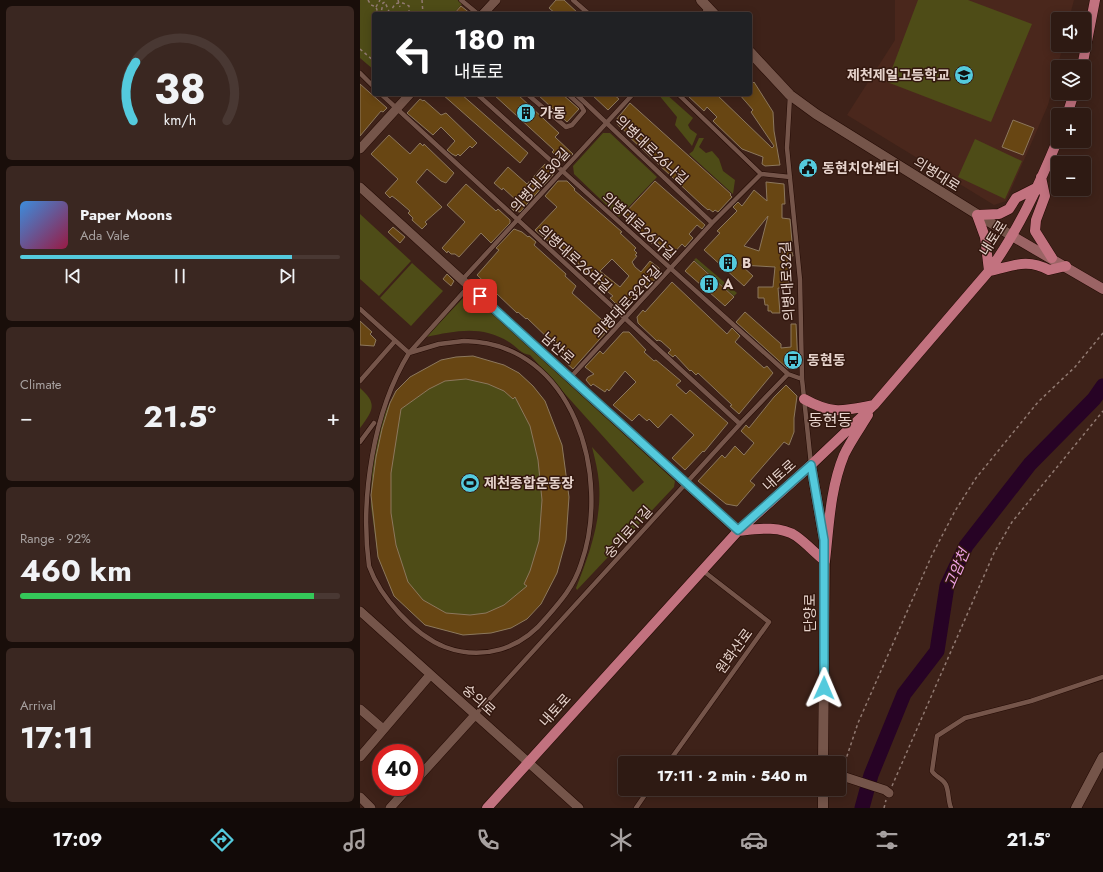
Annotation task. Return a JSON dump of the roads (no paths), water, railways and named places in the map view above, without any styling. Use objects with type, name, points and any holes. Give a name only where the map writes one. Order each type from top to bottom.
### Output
[{"type":"main road","points":[[1083,60],[1095,0]]},
{"type":"main road","name":"내토로","points":[[487,808],[738,530],[811,465],[874,405],[989,271],[1012,236],[1054,148]]},
{"type":"main road","points":[[1041,177],[1045,196],[1036,220],[1035,231],[1052,258]]},
{"type":"main road","points":[[1036,188],[1016,198],[1009,209],[999,214],[977,215],[985,237],[989,271],[1018,263],[1037,264],[1049,270],[1066,266]]},
{"type":"main road","name":"의병대로","points":[[1012,236],[1066,266],[1103,289]]},
{"type":"main road","points":[[804,399],[820,407],[841,411],[874,405]]},
{"type":"main road","points":[[825,561],[832,498],[836,480],[845,455],[874,405]]},
{"type":"main road","points":[[738,530],[758,528],[789,533],[796,536],[825,561]]},
{"type":"street","points":[[488,12],[496,0]]},
{"type":"street","points":[[701,0],[709,12]]},
{"type":"street","name":"의병대로","points":[[752,54],[790,95],[853,138],[1012,236]]},
{"type":"street","points":[[360,149],[408,96]]},
{"type":"street","name":"남산로","points":[[360,187],[738,530]]},
{"type":"street","name":"단양로","points":[[811,465],[824,540],[825,561],[823,756]]},
{"type":"street","name":"숭의로","points":[[360,612],[579,808]]},
{"type":"street","points":[[360,756],[430,675]]},
{"type":"street","points":[[360,708],[383,729]]},
{"type":"street","points":[[424,771],[475,715]]},
{"type":"street","points":[[1076,808],[1103,757]]},
{"type":"street","points":[[846,777],[887,792]]},
{"type":"street","points":[[390,808],[401,796]]},
{"type":"street","points":[[823,796],[823,808]]},
{"type":"street","points":[[360,797],[371,808]]},
{"type":"lane","points":[[461,0],[476,12]]},
{"type":"lane","points":[[573,0],[587,12]]},
{"type":"lane","points":[[360,73],[372,85]]},
{"type":"lane","name":"의병대로32길","points":[[790,95],[787,148],[800,280],[802,379],[811,465]]},
{"type":"lane","name":"의병대로26라길","points":[[383,96],[517,221],[740,424]]},
{"type":"lane","name":"의병대로26다길","points":[[479,96],[788,374]]},
{"type":"lane","points":[[530,96],[566,127],[572,125],[584,111],[570,96]]},
{"type":"lane","name":"의병대로26나길","points":[[578,96],[712,223]]},
{"type":"lane","name":"의병대로30길","points":[[377,418],[397,373],[409,353],[517,221],[631,96]]},
{"type":"lane","points":[[680,96],[761,174],[790,177]]},
{"type":"lane","name":"의병대로32안길","points":[[570,378],[626,320],[712,223],[761,174]]},
{"type":"lane","points":[[360,309],[409,353],[423,347],[453,342],[475,341],[496,346],[525,359],[538,368],[551,381],[566,400],[575,418],[584,446],[592,491],[590,526],[587,544],[575,580],[567,594],[537,629],[505,649],[494,652],[468,653],[440,646],[414,627],[391,605],[370,567],[364,547],[362,525],[362,482]]},
{"type":"lane","points":[[360,381],[395,341]]},
{"type":"lane","points":[[788,374],[802,379]]},
{"type":"lane","name":"숭의로11길","points":[[475,715],[740,424],[788,374]]},
{"type":"lane","points":[[360,442],[377,418]]},
{"type":"lane","points":[[365,464],[377,418]]},
{"type":"lane","name":"원화산로","points":[[673,756],[769,622],[702,570]]},
{"type":"lane","points":[[951,808],[946,785],[934,775],[932,771],[937,736],[965,718],[1031,701],[1103,677]]},
{"type":"lane","points":[[636,808],[644,796]]},
{"type":"waterway","name":"고암천","points":[[862,808],[871,775],[904,694],[937,651],[947,586],[966,546],[1030,464],[1094,399],[1103,386]]},
{"type":"place","name":"제천제일고등학교","points":[[964,75]]},
{"type":"place","name":"가동","points":[[526,113]]},
{"type":"place","name":"동현치안센터","points":[[808,168]]},
{"type":"place","name":"B","points":[[728,263]]},
{"type":"place","name":"A","points":[[709,284]]},
{"type":"place","name":"동현동","points":[[793,360]]},
{"type":"place","name":"제천종합운동장","points":[[470,483]]},
{"type":"district","name":"동현동","points":[[830,420]]}]
